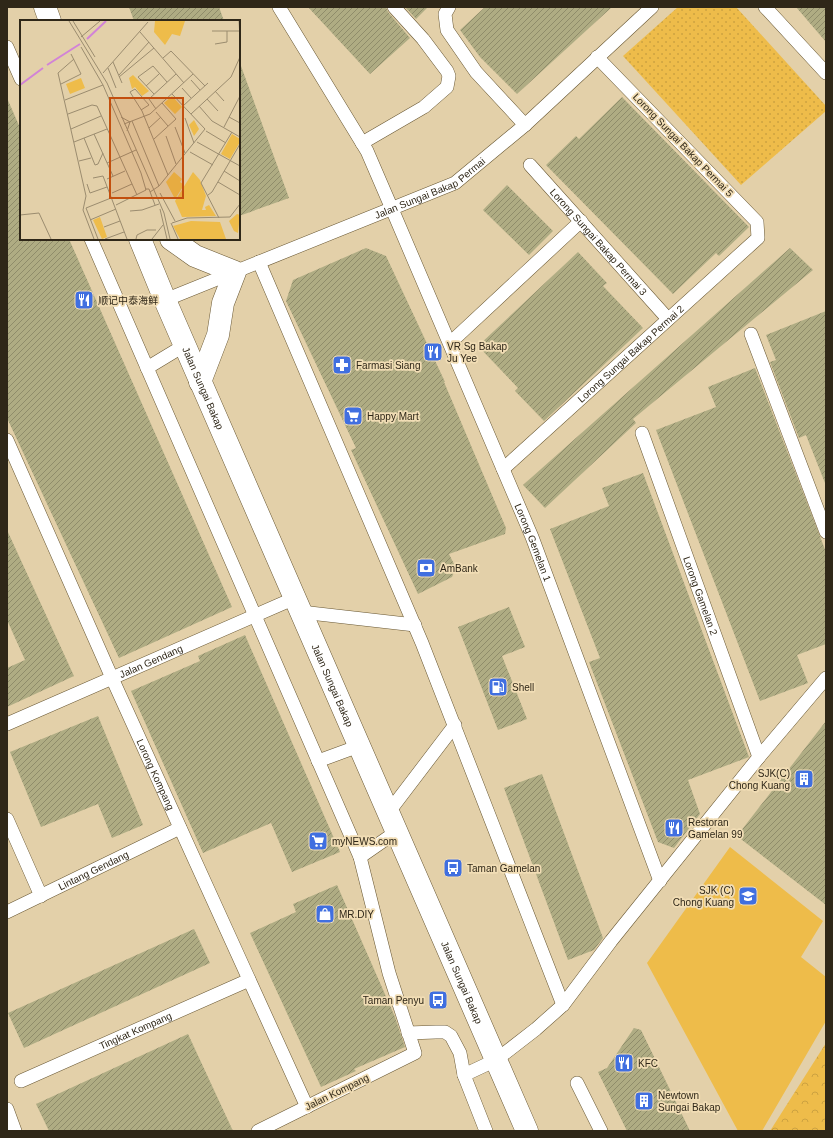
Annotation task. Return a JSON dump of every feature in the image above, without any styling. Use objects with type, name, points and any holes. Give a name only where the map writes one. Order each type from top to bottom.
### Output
[{"type":"highway","points":[[45,7],[50,20]]},
{"type":"highway","name":"Jalan Sungai Bakap","points":[[140,240],[184,346],[527,1131]]},
{"type":"highway","points":[[172,240],[195,256],[235,272],[223,303],[218,335],[200,382]]},
{"type":"street","name":"Lorong Gemelan 1","points":[[279,7],[367,151],[450,343],[537,552],[660,881]]},
{"type":"street","points":[[362,143],[424,107],[447,87],[449,76],[447,70],[423,39],[394,7]]},
{"type":"street","points":[[449,7],[445,14],[447,30],[476,72],[525,125]]},
{"type":"street","name":"Jalan Sungai Bakap Permai","points":[[165,300],[455,183],[525,125],[652,7]]},
{"type":"street","points":[[765,7],[826,73]]},
{"type":"street","points":[[7,47],[20,77]]},
{"type":"street","name":"Lorong Sungai Bakap Permai 5","points":[[597,57],[757,222],[758,238]]},
{"type":"street","name":"Lorong Sungai Bakap Permai 3","points":[[530,165],[668,319]]},
{"type":"street","points":[[450,343],[581,221]]},
{"type":"street","name":"Lorong Sungai Bakap Permai 2","points":[[503,470],[758,238]]},
{"type":"street","points":[[91,240],[360,857],[389,973],[408,1033],[445,1032],[451,1036],[460,1053],[464,1075],[486,1131]]},
{"type":"street","points":[[259,262],[414,625],[455,725],[563,1005]]},
{"type":"street","points":[[750,334],[826,532]]},
{"type":"street","points":[[147,368],[184,346]]},
{"type":"street","name":"Lorong Gamelan 2","points":[[642,433],[759,757]]},
{"type":"street","name":"Lorong Kompang","points":[[7,440],[112,678],[307,1107]]},
{"type":"street","points":[[298,605],[414,625]]},
{"type":"street","name":"Jalan Gendang","points":[[7,724],[255,616],[298,605]]},
{"type":"street","points":[[464,1075],[496,1060],[536,1029],[563,1005],[611,941],[759,757],[826,678]]},
{"type":"street","points":[[360,857],[392,822],[455,725]]},
{"type":"street","points":[[318,761],[359,746]]},
{"type":"street","points":[[7,819],[41,896]]},
{"type":"street","name":"Lintang Gendang","points":[[7,912],[180,828]]},
{"type":"street","name":"Tingkat Kompang","points":[[21,1081],[249,980]]},
{"type":"street","name":"Jalan Kompang","points":[[258,1131],[415,1053],[408,1033]]},
{"type":"street","points":[[577,1083],[601,1131]]},
{"type":"street","points":[[7,1109],[15,1131]]},
{"type":"green space","points":[[678,7],[736,7],[826,106],[826,111],[741,185],[623,56]]},
{"type":"green space","name":"SJK (C) Chong Kuang","points":[[730,847],[823,921],[801,957],[826,977],[826,1021],[762,1131],[738,1131],[647,963]]},
{"type":"green space","points":[[826,1043],[826,1131],[770,1131]]},
{"type":"building","points":[[129,7],[219,7],[224,20],[134,20]]},
{"type":"building","points":[[308,7],[386,7],[388,12],[410,38],[370,74]]},
{"type":"building","points":[[405,7],[428,7],[416,19]]},
{"type":"building","points":[[485,7],[612,7],[517,94],[480,57],[460,30]]},
{"type":"building","points":[[796,7],[826,7],[826,42]]},
{"type":"building","points":[[240,66],[289,198],[240,216]]},
{"type":"building","points":[[622,97],[749,227],[719,256],[716,253],[673,294],[546,165],[576,136],[579,139]]},
{"type":"building","points":[[7,98],[20,128],[20,240],[69,240],[232,607],[119,658],[7,418]]},
{"type":"building","points":[[507,185],[553,231],[529,255],[483,210]]},
{"type":"building","points":[[366,248],[386,256],[445,382],[506,528],[505,534],[449,554],[456,568],[452,577],[418,594],[351,450],[356,448],[286,301],[293,280]]},
{"type":"building","points":[[790,248],[813,270],[633,419],[636,423],[545,508],[523,485]]},
{"type":"building","points":[[578,252],[607,283],[603,286],[643,328],[544,421],[515,391],[518,388],[478,346]]},
{"type":"building","points":[[826,311],[825,483],[806,435],[799,438],[770,362],[776,360],[766,335]]},
{"type":"building","points":[[755,368],[826,552],[826,644],[797,655],[808,683],[760,701],[656,430],[716,407],[708,387]]},
{"type":"building","points":[[643,473],[749,757],[688,780],[700,814],[674,848],[658,842],[589,662],[600,658],[550,529],[609,506],[602,488]]},
{"type":"building","points":[[7,530],[74,676],[7,707],[7,668],[25,660],[7,620]]},
{"type":"building","name":"Shell","points":[[509,607],[525,647],[502,656],[527,719],[498,730],[458,627]]},
{"type":"building","points":[[245,635],[340,852],[292,872],[271,823],[203,853],[131,691],[200,661],[198,656]]},
{"type":"building","points":[[98,716],[143,825],[112,838],[98,804],[41,827],[10,752]]},
{"type":"building","name":"SJK(C) Chong Kuang","points":[[826,721],[826,905],[737,836]]},
{"type":"building","points":[[542,774],[603,938],[594,950],[568,960],[504,788]]},
{"type":"building","points":[[337,885],[395,1017],[405,1047],[354,1069],[356,1071],[321,1087],[250,933],[296,912],[293,904]]},
{"type":"building","points":[[194,929],[210,963],[24,1048],[8,1013]]},
{"type":"building","name":"Newtown Sungai Bakap","points":[[634,1028],[641,1030],[690,1131],[627,1131],[598,1072],[607,1068]]},
{"type":"building","points":[[188,1034],[233,1131],[49,1131],[36,1104]]},
{"type":"place","name":"顺记中泰海鲜","points":[[84,300]]},
{"type":"place","name":"VR Sg Bakap Ju Yee","points":[[433,352]]},
{"type":"place","name":"Farmasi Siang","points":[[342,365]]},
{"type":"place","name":"Happy Mart","points":[[353,416]]},
{"type":"place","name":"AmBank","points":[[426,568]]},
{"type":"place","name":"Shell","points":[[498,687]]},
{"type":"place","name":"SJK(C) Chong Kuang","points":[[804,779]]},
{"type":"place","name":"Restoran Gamelan 99","points":[[674,828]]},
{"type":"place","name":"myNEWS.com","points":[[318,841]]},
{"type":"place","name":"Taman Gamelan","points":[[453,868]]},
{"type":"place","name":"SJK (C) Chong Kuang","points":[[748,896]]},
{"type":"place","name":"MR.DIY","points":[[325,914]]},
{"type":"place","name":"Taman Penyu","points":[[438,1000]]},
{"type":"place","name":"KFC","points":[[624,1063]]},
{"type":"place","name":"Newtown Sungai Bakap","points":[[644,1101]]}]
